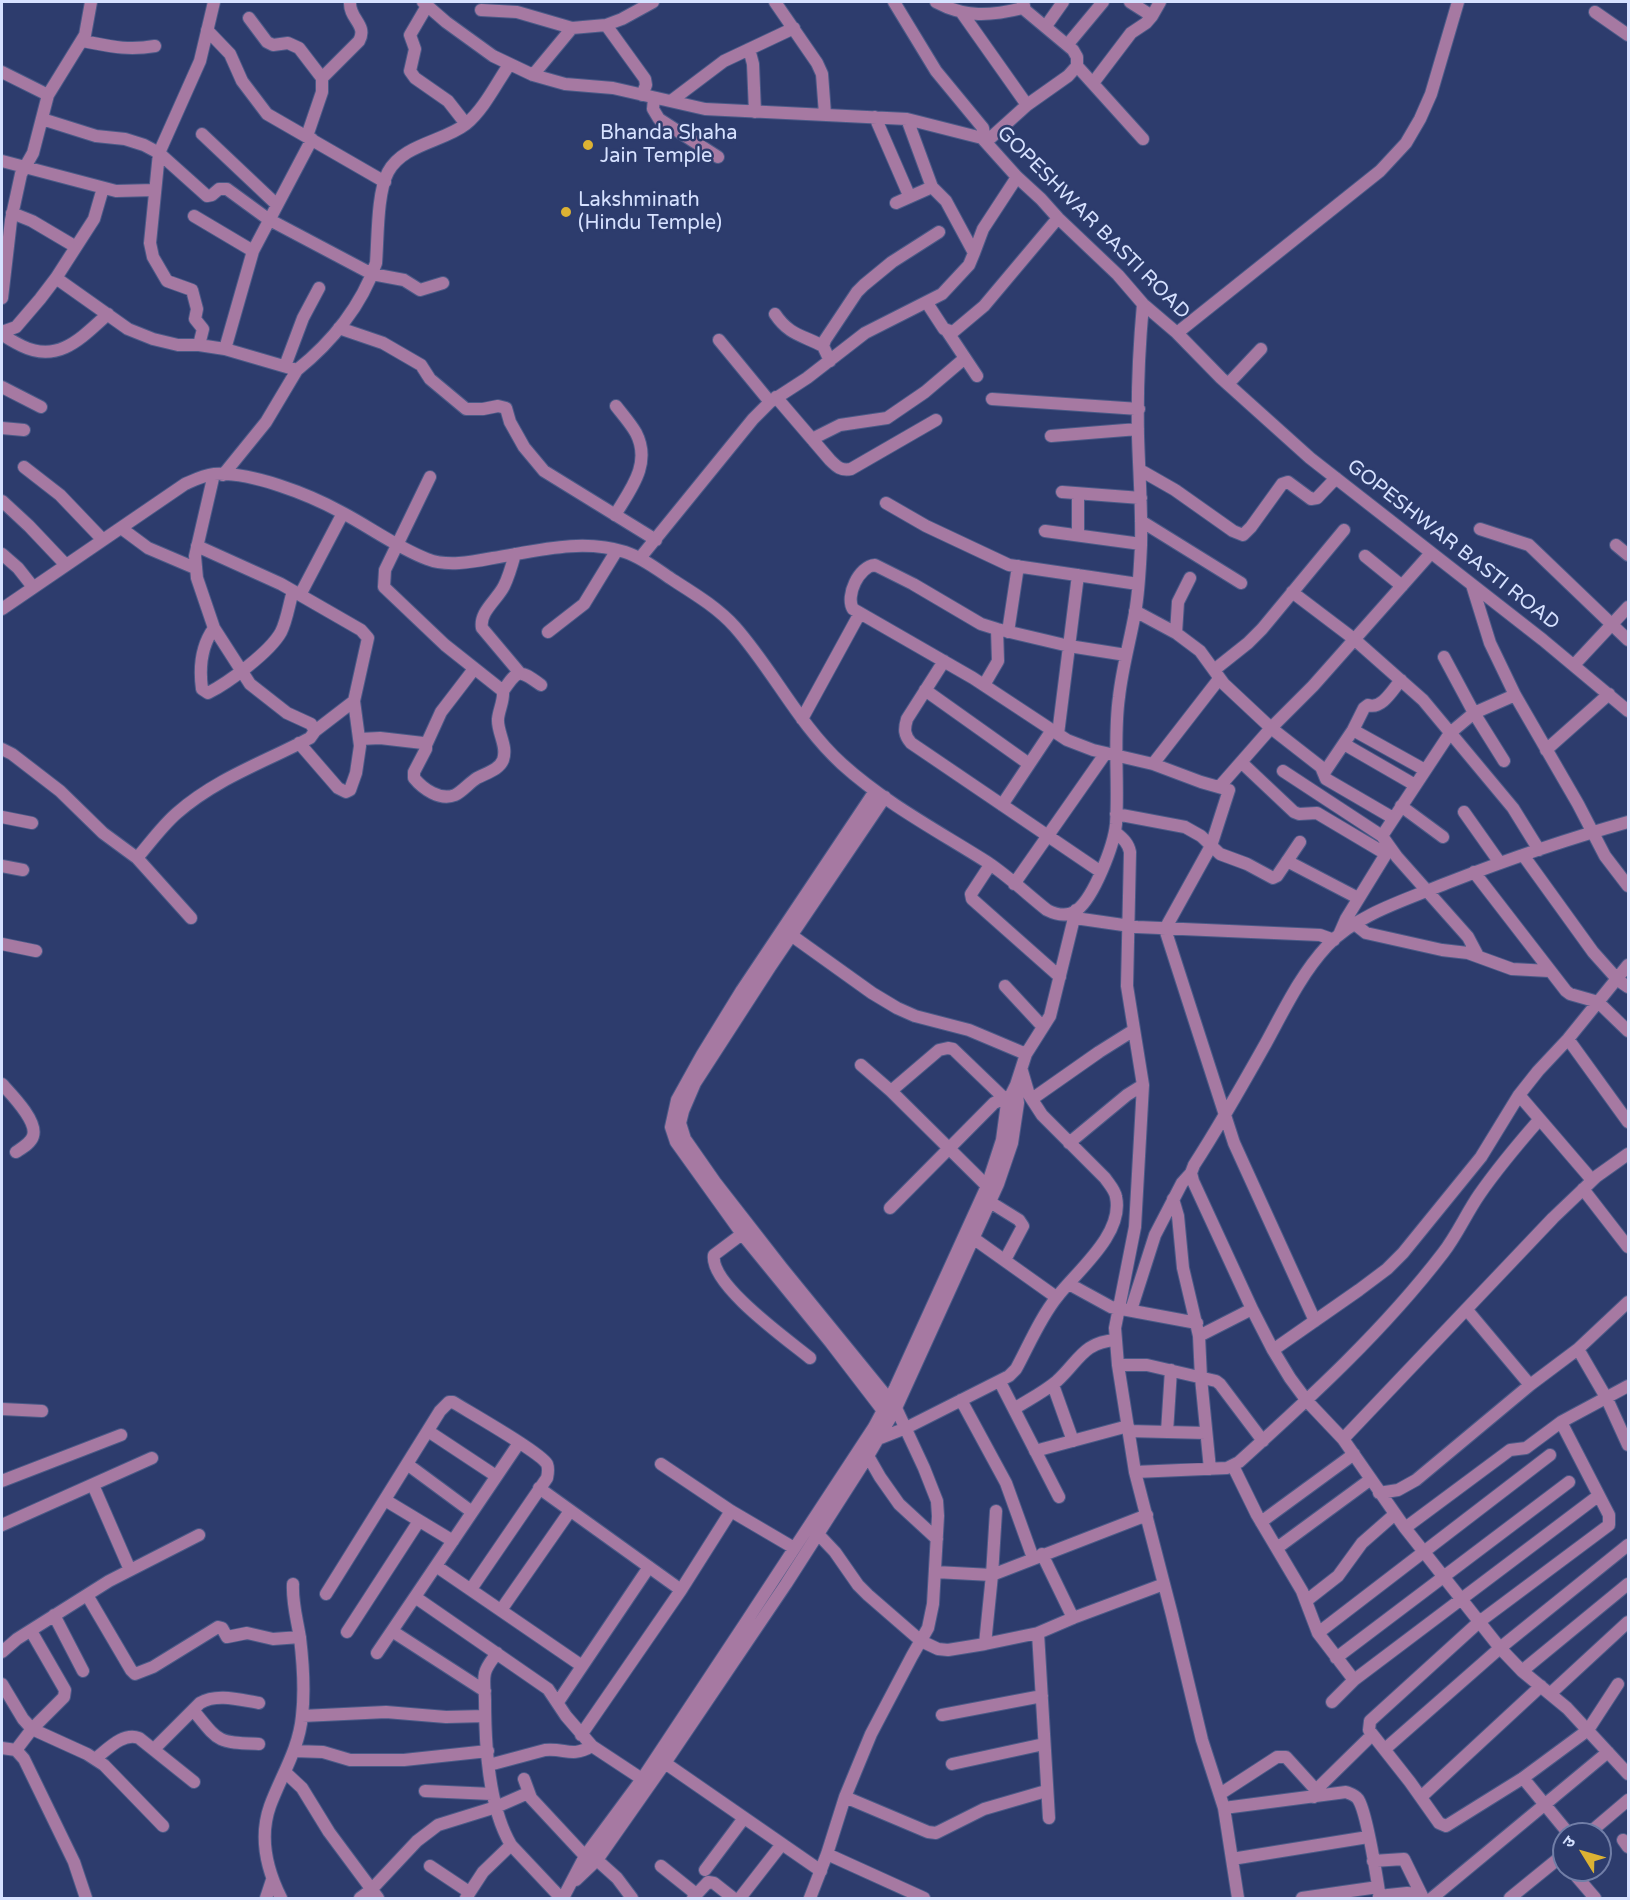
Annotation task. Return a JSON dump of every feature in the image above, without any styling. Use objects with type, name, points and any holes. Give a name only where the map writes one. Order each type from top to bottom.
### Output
[{"type":"street","points":[[2,298],[12,213],[24,168],[33,153],[48,95],[82,41],[87,29],[91,2]]},
{"type":"street","points":[[200,345],[202,329],[195,319],[197,309],[192,290],[167,281],[150,249],[159,153],[200,61],[214,2]]},
{"type":"street","points":[[322,78],[359,41],[362,35],[350,10],[350,2]]},
{"type":"street","points":[[775,2],[811,53],[822,74],[825,114]]},
{"type":"street","points":[[894,2],[936,70],[983,128],[984,140]]},
{"type":"street","points":[[936,2],[962,13],[1023,4],[1068,44],[1077,57],[1077,66],[1068,76],[984,140]]},
{"type":"street","points":[[1046,26],[1063,2]]},
{"type":"street","points":[[1068,44],[1102,2]]},
{"type":"street","points":[[1130,2],[1152,16]]},
{"type":"street","points":[[1093,83],[1131,33],[1152,16],[1160,2]]},
{"type":"street","points":[[1177,333],[1380,171],[1406,143],[1431,94],[1458,2]]},
{"type":"street","points":[[481,10],[517,12],[572,28],[606,25],[622,20],[644,3]]},
{"type":"street","points":[[425,4],[410,35],[415,49],[410,71],[415,78],[448,101],[466,124]]},
{"type":"street","name":"GOPESHWAR BASTI ROAD","points":[[425,4],[477,46],[509,65],[565,84],[613,88],[705,109],[907,119],[984,140],[1017,177],[1118,276],[1143,304],[1177,333],[1228,384],[1336,478],[1629,711]]},
{"type":"street","points":[[1595,12],[1629,35]]},
{"type":"street","points":[[962,13],[1027,105]]},
{"type":"street","points":[[225,349],[252,251],[310,138],[322,92],[322,78],[299,48],[288,43],[273,45],[267,42],[249,18]]},
{"type":"street","points":[[606,25],[645,79],[648,97],[659,118],[718,157]]},
{"type":"street","points":[[533,75],[572,28]]},
{"type":"street","points":[[671,102],[724,61],[794,28]]},
{"type":"street","points":[[207,30],[230,54],[242,81],[267,114],[384,182]]},
{"type":"street","points":[[82,41],[135,50],[154,46]]},
{"type":"street","points":[[748,49],[753,64],[755,112]]},
{"type":"street","points":[[56,278],[128,329],[153,339],[178,345],[200,345],[225,349],[291,368],[314,356],[339,328],[372,274],[376,263],[384,182],[389,170],[401,157],[466,124],[479,111],[509,65]]},
{"type":"street","points":[[1077,66],[1143,139]]},
{"type":"street","points":[[2,72],[48,95]]},
{"type":"street","points":[[874,117],[908,193]]},
{"type":"street","points":[[42,119],[96,136],[125,139],[144,145],[159,153],[207,196],[219,189],[227,189],[268,219],[372,274],[404,280],[420,290],[443,283]]},
{"type":"street","points":[[907,119],[932,187],[946,201],[974,253]]},
{"type":"street","points":[[202,134],[276,204]]},
{"type":"street","points":[[2,161],[116,191],[155,190]]},
{"type":"street","points":[[640,558],[753,419],[773,399],[807,378],[865,333],[927,303],[952,285],[969,265],[983,229],[1017,177]]},
{"type":"street","points":[[896,203],[932,187]]},
{"type":"street","points":[[103,188],[94,219],[56,278],[16,327],[2,333],[7,339],[31,350],[49,353],[70,345],[108,314]]},
{"type":"street","points":[[12,213],[32,221],[76,247]]},
{"type":"street","points":[[194,216],[252,251]]},
{"type":"street","points":[[947,331],[953,332],[984,306],[1058,218]]},
{"type":"street","points":[[830,361],[823,346],[825,340],[857,292],[892,262],[939,232]]},
{"type":"street","points":[[315,730],[311,724],[287,713],[257,691],[241,672],[214,628],[195,568],[197,546],[219,474],[266,422],[291,368],[300,325],[319,288]]},
{"type":"street","points":[[927,303],[977,376]]},
{"type":"street","points":[[591,1858],[665,1763],[818,1534],[878,1439],[987,1186],[1002,1140],[1007,1103],[1022,1071],[1026,1054],[1050,1016],[1075,914],[1101,872],[1113,843],[1116,814],[1111,755],[1135,611],[1141,544],[1138,429],[1143,304]]},
{"type":"street","points":[[775,314],[786,329],[823,346]]},
{"type":"street","points":[[339,328],[383,343],[421,365],[430,379],[466,409],[498,406],[506,408],[520,441],[544,471],[656,540]]},
{"type":"street","points":[[719,340],[830,460],[844,470],[851,469],[936,420]]},
{"type":"street","points":[[1228,384],[1261,349]]},
{"type":"street","points":[[812,439],[840,424],[887,418],[925,392],[965,358]]},
{"type":"street","points":[[2,387],[41,407]]},
{"type":"street","points":[[992,399],[1139,410]]},
{"type":"street","points":[[615,515],[638,477],[642,462],[636,432],[616,406]]},
{"type":"street","points":[[2,428],[24,430]]},
{"type":"street","points":[[1051,436],[1138,429]]},
{"type":"street","points":[[24,467],[60,495],[103,540]]},
{"type":"street","points":[[1140,470],[1175,490],[1242,535],[1251,527],[1282,484],[1288,482],[1293,484],[1311,499],[1317,498],[1336,478]]},
{"type":"street","points":[[2,609],[185,484],[201,477],[219,474],[258,479],[285,487],[343,513],[428,560],[445,563],[470,562],[569,546],[588,545],[617,550],[640,558],[704,600],[733,625],[757,654],[802,719],[842,764],[880,794],[990,865],[1047,910],[1056,914],[1075,914],[1127,927],[1320,935],[1336,938]]},
{"type":"street","points":[[430,477],[385,570],[384,587],[445,645],[503,691]]},
{"type":"street","points":[[1062,492],[1141,498]]},
{"type":"street","points":[[1078,494],[1078,535]]},
{"type":"street","points":[[2,501],[65,564]]},
{"type":"street","points":[[886,503],[988,557],[1018,566],[1138,584]]},
{"type":"street","points":[[214,628],[202,651],[202,689],[208,693],[241,672],[280,634],[296,593],[343,513]]},
{"type":"street","points":[[1141,521],[1241,583]]},
{"type":"street","points":[[121,528],[148,548],[195,568]]},
{"type":"street","points":[[1480,529],[1529,545],[1629,640]]},
{"type":"street","points":[[1153,764],[1217,674],[1262,629],[1344,530]]},
{"type":"street","points":[[1045,531],[1141,544]]},
{"type":"street","points":[[1616,545],[1629,555]]},
{"type":"street","points":[[197,546],[296,593],[361,630],[368,638],[354,701],[360,739],[356,773],[350,790],[345,792],[338,788],[299,743]]},
{"type":"street","points":[[548,632],[584,604],[617,550]]},
{"type":"street","points":[[1220,786],[1271,728],[1313,686],[1431,553]]},
{"type":"street","points":[[2,554],[18,568],[33,587]]},
{"type":"street","points":[[515,554],[503,588],[482,616],[482,628],[519,672],[523,672],[541,685]]},
{"type":"street","points":[[1365,556],[1402,586]]},
{"type":"street","points":[[1126,655],[1069,646],[981,624],[914,584],[875,565],[868,565],[862,569],[850,599],[853,609],[984,685],[1080,746],[1153,764],[1201,782],[1227,788],[1230,793],[1211,846],[1165,929],[1224,1118],[1315,1321]]},
{"type":"street","points":[[984,685],[998,661],[1002,631],[1018,566]]},
{"type":"street","points":[[1002,805],[1029,764],[1055,732],[1078,575]]},
{"type":"street","points":[[1176,633],[1178,602],[1190,578]]},
{"type":"street","points":[[1472,585],[1490,643],[1515,695],[1578,804],[1605,856],[1629,886]]},
{"type":"street","points":[[1293,592],[1354,639],[1423,700],[1513,808],[1539,850]]},
{"type":"street","points":[[1574,665],[1629,607]]},
{"type":"street","points":[[1135,611],[1176,633],[1200,651],[1217,674],[1271,728],[1321,767],[1330,782],[1393,818]]},
{"type":"street","points":[[802,719],[860,613]]},
{"type":"street","points":[[1444,657],[1474,713],[1504,761]]},
{"type":"street","points":[[944,661],[907,719],[904,728],[906,737],[1101,872]]},
{"type":"street","points":[[474,669],[441,712],[414,772],[414,778],[434,794],[446,797],[455,795],[470,782],[497,768],[502,761],[504,752],[498,717],[503,691],[514,675],[519,672]]},
{"type":"street","points":[[1324,773],[1353,730],[1364,708],[1368,705],[1373,707],[1379,705],[1401,680]]},
{"type":"street","points":[[925,690],[1029,764]]},
{"type":"street","points":[[1546,750],[1609,694]]},
{"type":"street","points":[[1382,836],[1450,733],[1474,713],[1515,695]]},
{"type":"street","points":[[137,858],[176,814],[208,789],[236,772],[310,738],[315,730],[354,701]]},
{"type":"street","points":[[1353,730],[1425,770]]},
{"type":"street","points":[[360,739],[418,742],[426,745]]},
{"type":"street","points":[[1344,744],[1415,785]]},
{"type":"street","points":[[2,749],[12,754],[60,791],[104,833],[137,858],[192,918]]},
{"type":"street","points":[[1014,884],[1048,835],[1111,755]]},
{"type":"street","points":[[1241,762],[1294,812],[1317,813],[1388,851],[1428,891],[1468,937],[1478,956]]},
{"type":"street","points":[[1283,771],[1382,836],[1388,851]]},
{"type":"street","points":[[880,794],[695,1083],[680,1124],[681,1132],[715,1182],[890,1409]]},
{"type":"street","points":[[810,1899],[845,1797],[871,1734],[931,1619],[937,1539],[937,1501],[906,1428],[742,1234],[675,1142],[671,1127],[677,1100],[742,990],[880,794]]},
{"type":"street","points":[[1401,806],[1443,837]]},
{"type":"street","points":[[1464,812],[1500,863]]},
{"type":"street","points":[[1116,814],[1185,827],[1201,836],[1220,854],[1247,864],[1273,878],[1277,876],[1300,842]]},
{"type":"street","points":[[2,818],[32,823]]},
{"type":"street","points":[[1131,1310],[1155,1235],[1173,1199],[1224,1118],[1294,991],[1320,954],[1336,938],[1382,910],[1474,872],[1591,832],[1629,822]]},
{"type":"street","points":[[1114,832],[1129,845],[1127,986],[1143,1085],[1135,1227],[1115,1328],[1118,1365],[1135,1472],[1202,1740],[1224,1808],[1238,1899]]},
{"type":"street","points":[[1336,938],[1388,851]]},
{"type":"street","points":[[1523,855],[1593,952],[1618,980],[1629,987]]},
{"type":"street","points":[[1287,861],[1358,898]]},
{"type":"street","points":[[990,865],[971,894],[972,899],[1060,977]]},
{"type":"street","points":[[2,866],[23,870]]},
{"type":"street","points":[[1474,872],[1549,971],[1570,994],[1598,1002],[1629,1031]]},
{"type":"street","points":[[1356,925],[1366,933],[1478,956],[1512,969],[1549,971]]},
{"type":"street","points":[[791,935],[872,993],[897,1008],[925,1019],[969,1030],[1026,1054]]},
{"type":"street","points":[[2,944],[36,951]]},
{"type":"street","points":[[1273,1350],[1387,1269],[1403,1253],[1481,1157],[1519,1095],[1618,980],[1629,964]]},
{"type":"street","points":[[1005,986],[1043,1027]]},
{"type":"street","points":[[1032,1100],[1134,1030]]},
{"type":"street","points":[[1568,1039],[1629,1122]]},
{"type":"street","points":[[497,1653],[485,1672],[485,1716],[492,1794],[511,1845],[565,1895],[794,1548],[890,1409],[990,1202],[1012,1143],[1018,1103],[1011,1093],[953,1049],[948,1048],[939,1050],[891,1092]]},
{"type":"street","points":[[861,1065],[987,1186]]},
{"type":"street","points":[[878,1439],[906,1428],[1000,1382],[1016,1369],[1056,1297],[1100,1248],[1115,1217],[1117,1204],[1113,1189],[1105,1178],[1042,1115],[1032,1100],[1022,1071]]},
{"type":"street","points":[[2,1084],[26,1113],[33,1127],[34,1135],[16,1152]]},
{"type":"street","points":[[1070,1143],[1127,1095],[1143,1085]]},
{"type":"street","points":[[890,1208],[994,1103],[1011,1093]]},
{"type":"street","points":[[1519,1095],[1592,1180]]},
{"type":"street","points":[[1135,1472],[1233,1466],[1263,1441],[1307,1401],[1412,1291],[1461,1227],[1479,1194],[1539,1120]]},
{"type":"street","points":[[1343,1439],[1582,1189],[1629,1154]]},
{"type":"street","points":[[1191,1173],[1252,1309],[1290,1378],[1307,1401],[1343,1439],[1405,1528],[1500,1648],[1522,1671],[1546,1690],[1588,1730],[1608,1752],[1626,1766]]},
{"type":"street","points":[[1582,1189],[1629,1247]]},
{"type":"street","points":[[1173,1199],[1178,1216],[1183,1268],[1198,1329],[1210,1469]]},
{"type":"street","points":[[990,1202],[1019,1220],[1023,1226],[1005,1260]]},
{"type":"street","points":[[742,1234],[714,1255],[715,1268],[737,1298],[810,1358]]},
{"type":"street","points":[[974,1238],[1056,1297]]},
{"type":"street","points":[[1069,1284],[1103,1304],[1198,1329],[1252,1309]]},
{"type":"street","points":[[1379,1492],[1405,1488],[1416,1480],[1530,1385],[1578,1349],[1629,1302]]},
{"type":"street","points":[[1467,1310],[1530,1385]]},
{"type":"street","points":[[1014,1409],[1053,1384],[1091,1346],[1102,1341],[1116,1340]]},
{"type":"street","points":[[1578,1349],[1607,1399],[1629,1445]]},
{"type":"street","points":[[1118,1365],[1147,1365],[1212,1379],[1220,1384],[1263,1441]]},
{"type":"street","points":[[1167,1432],[1171,1370]]},
{"type":"street","points":[[1000,1382],[1059,1497]]},
{"type":"street","points":[[1053,1384],[1073,1441]]},
{"type":"street","points":[[1405,1528],[1510,1450],[1526,1448],[1561,1422],[1629,1386]]},
{"type":"street","points":[[961,1400],[1006,1483],[1038,1556],[1073,1618]]},
{"type":"street","points":[[326,1594],[428,1431],[446,1404],[453,1402],[546,1462],[548,1469],[547,1478],[471,1589]]},
{"type":"street","points":[[2,1409],[42,1411]]},
{"type":"street","points":[[1561,1422],[1609,1515],[1609,1524],[1479,1622],[1370,1721],[1368,1730],[1385,1749],[1438,1824],[1446,1826],[1523,1778],[1588,1730],[1618,1684]]},
{"type":"street","points":[[1035,1451],[1128,1429],[1206,1433]]},
{"type":"street","points":[[428,1431],[496,1476]]},
{"type":"street","points":[[2,1481],[121,1435]]},
{"type":"street","points":[[377,1653],[519,1443]]},
{"type":"street","points":[[1261,1522],[1354,1455]]},
{"type":"street","points":[[1318,1633],[1550,1455]]},
{"type":"street","points":[[868,1456],[899,1504],[937,1539]]},
{"type":"street","points":[[2,1526],[152,1458]]},
{"type":"street","points":[[407,1464],[472,1512]]},
{"type":"street","points":[[661,1464],[731,1512],[794,1548]]},
{"type":"street","points":[[1233,1466],[1261,1522],[1302,1591],[1318,1633],[1354,1680]]},
{"type":"street","points":[[1276,1548],[1371,1479]]},
{"type":"street","points":[[1336,1658],[1569,1482]]},
{"type":"street","points":[[93,1485],[130,1570]]},
{"type":"street","points":[[539,1488],[681,1590]]},
{"type":"street","points":[[1332,1702],[1354,1680],[1598,1496]]},
{"type":"street","points":[[385,1500],[453,1541]]},
{"type":"street","points":[[501,1610],[570,1511]]},
{"type":"street","points":[[581,1735],[681,1590],[731,1512]]},
{"type":"street","points":[[985,1644],[996,1512]]},
{"type":"street","points":[[1306,1601],[1338,1576],[1362,1543],[1395,1514]]},
{"type":"street","points":[[935,1572],[992,1575],[1147,1515]]},
{"type":"street","points":[[347,1632],[419,1521]]},
{"type":"street","points":[[818,1534],[868,1595],[921,1641],[938,1649],[948,1650],[1038,1633],[1164,1584]]},
{"type":"street","points":[[2,1652],[6,1647],[87,1594],[199,1535]]},
{"type":"street","points":[[1385,1749],[1500,1648],[1629,1545]]},
{"type":"street","points":[[436,1566],[582,1666]]},
{"type":"street","points":[[558,1702],[649,1567]]},
{"type":"street","points":[[281,1899],[272,1880],[266,1857],[265,1834],[270,1807],[294,1751],[302,1716],[303,1666],[293,1601],[293,1584]]},
{"type":"street","points":[[1522,1671],[1629,1584]]},
{"type":"street","points":[[87,1594],[130,1670],[135,1674],[153,1667],[218,1627],[222,1628],[227,1637],[242,1633],[273,1639],[300,1636]]},
{"type":"street","points":[[415,1597],[548,1689],[581,1735],[592,1746],[642,1779]]},
{"type":"street","points":[[54,1616],[83,1671]]},
{"type":"street","points":[[1420,1797],[1629,1622]]},
{"type":"street","points":[[16,1750],[32,1729],[61,1702],[65,1690],[31,1631]]},
{"type":"street","points":[[392,1631],[485,1691]]},
{"type":"street","points":[[1038,1633],[1048,1818]]},
{"type":"street","points":[[2,1684],[23,1719],[32,1729],[105,1766],[163,1826]]},
{"type":"street","points":[[942,1714],[1042,1696]]},
{"type":"street","points":[[154,1749],[200,1702],[215,1697],[259,1703]]},
{"type":"street","points":[[193,1710],[219,1739],[227,1742],[259,1744]]},
{"type":"street","points":[[302,1716],[386,1712],[446,1717],[485,1716]]},
{"type":"street","points":[[95,1759],[124,1737],[131,1735],[154,1749],[195,1782]]},
{"type":"street","points":[[1315,1794],[1372,1735]]},
{"type":"street","points":[[952,1764],[1044,1744]]},
{"type":"street","points":[[489,1765],[545,1750],[575,1753],[592,1746]]},
{"type":"street","points":[[2,1748],[16,1750],[24,1759],[74,1862],[86,1899]]},
{"type":"street","points":[[294,1751],[323,1752],[350,1760],[404,1760],[488,1751]]},
{"type":"street","points":[[1302,1899],[1407,1893],[1426,1897],[1545,1805],[1608,1752]]},
{"type":"street","points":[[1220,1794],[1276,1757],[1282,1756],[1286,1756],[1315,1794]]},
{"type":"street","points":[[665,1763],[821,1871]]},
{"type":"street","points":[[286,1773],[302,1788],[329,1832],[375,1894]]},
{"type":"street","points":[[1523,1778],[1559,1822]]},
{"type":"street","points":[[524,1779],[528,1793],[591,1858],[617,1878],[632,1899]]},
{"type":"street","points":[[425,1791],[492,1794]]},
{"type":"street","points":[[845,1797],[928,1832],[936,1833],[984,1809],[1046,1791]]},
{"type":"street","points":[[1224,1808],[1315,1794],[1346,1792],[1357,1797],[1368,1837],[1379,1894]]},
{"type":"street","points":[[360,1899],[375,1894],[417,1840],[438,1825],[496,1807],[528,1793]]},
{"type":"street","points":[[1602,1822],[1629,1800]]},
{"type":"street","points":[[705,1870],[744,1818]]},
{"type":"street","points":[[1232,1859],[1368,1837]]},
{"type":"street","points":[[740,1899],[782,1844]]},
{"type":"street","points":[[430,1866],[467,1895],[483,1872],[511,1845]]},
{"type":"street","points":[[827,1854],[924,1899]]},
{"type":"street","points":[[1372,1861],[1404,1860],[1426,1897]]},
{"type":"street","points":[[1510,1899],[1552,1864]]},
{"type":"street","points":[[661,1866],[694,1896],[708,1881],[711,1881],[733,1899]]},
{"type":"street","points":[[266,1899],[272,1880]]},
{"type":"street","points":[[1581,1882],[1595,1899]]},
{"type":"place","name":"Bhanda Shaha Jain Temple","points":[[588,145]]},
{"type":"place","name":"Lakshminath (Hindu Temple)","points":[[566,212]]}]
